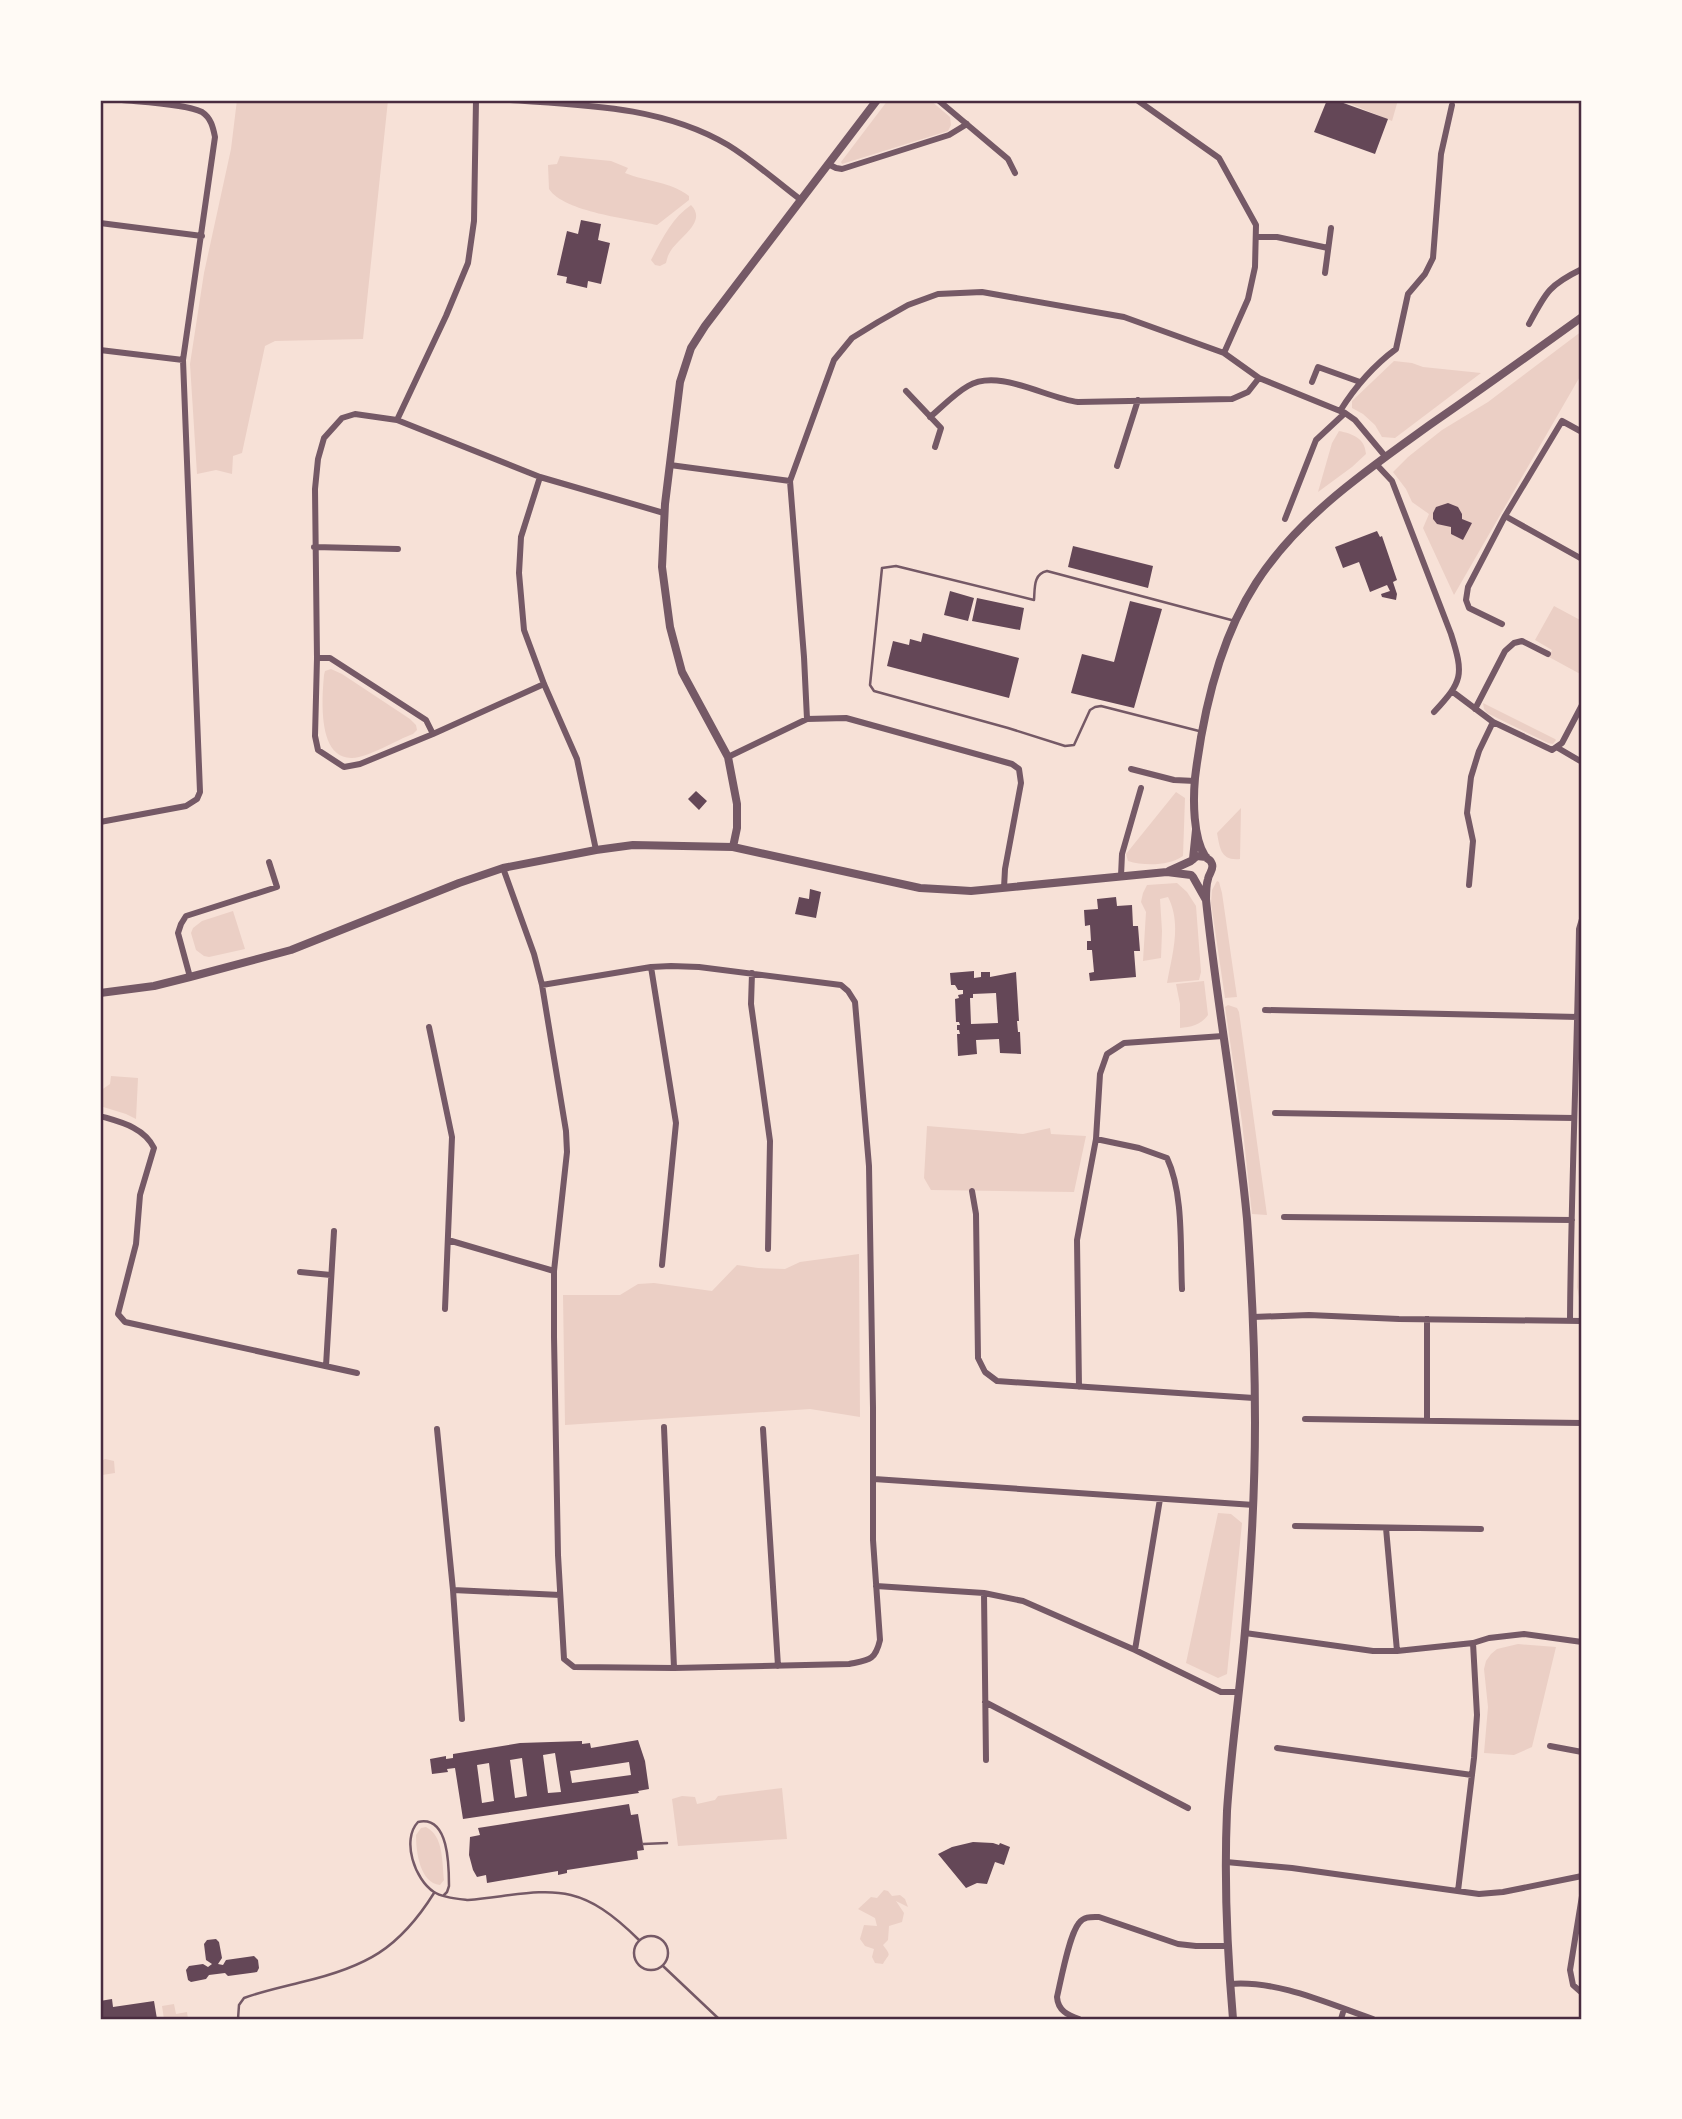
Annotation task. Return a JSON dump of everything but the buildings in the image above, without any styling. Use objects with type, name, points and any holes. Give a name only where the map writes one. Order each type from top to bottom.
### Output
[{"type":"street","points":[[100,822],[186,806],[197,799],[200,792],[183,360],[202,236],[214,127],[210,119],[193,109],[122,100]]},
{"type":"street","points":[[397,420],[468,263],[474,222],[476,100]]},
{"type":"street","points":[[510,100],[614,107],[657,117],[705,134],[729,146],[801,200]]},
{"type":"street","points":[[733,847],[737,828],[737,804],[728,757],[682,672],[670,627],[662,567],[664,513],[680,382],[691,348],[733,287],[877,100]]},
{"type":"street","points":[[938,100],[1008,159],[1015,173]]},
{"type":"street","points":[[1138,100],[1219,158],[1256,225],[1255,267],[1248,299],[1224,353]]},
{"type":"street","points":[[1285,519],[1316,440],[1342,412],[1360,382],[1396,349],[1408,294],[1433,257],[1441,155],[1452,105]]},
{"type":"street","points":[[828,164],[842,169],[949,135],[967,124]]},
{"type":"street","points":[[100,223],[202,236]]},
{"type":"street","points":[[1325,273],[1331,228]]},
{"type":"street","points":[[1257,237],[1277,237],[1328,248]]},
{"type":"street","points":[[1529,324],[1550,289],[1582,269]]},
{"type":"street","points":[[807,719],[790,481],[834,360],[852,338],[908,305],[938,294],[982,292],[1124,317],[1224,353],[1259,378],[1342,412],[1355,420],[1385,456]]},
{"type":"street","points":[[1233,2019],[1226,1862],[1231,1759],[1245,1633],[1254,1505],[1253,1317],[1246,1217],[1206,900],[1212,865],[1206,857],[1196,827],[1194,810],[1202,732],[1218,667],[1235,621],[1255,584],[1297,532],[1385,456],[1582,317]]},
{"type":"street","points":[[100,350],[183,360]]},
{"type":"street","points":[[1312,382],[1318,367],[1360,382]]},
{"type":"street","points":[[930,417],[973,383],[995,380],[1078,402],[1232,399],[1248,392],[1259,378]]},
{"type":"street","points":[[906,391],[941,428],[935,447]]},
{"type":"street","points":[[1117,466],[1138,400]]},
{"type":"street","points":[[544,684],[360,764],[344,767],[318,750],[315,736],[317,658],[314,547],[316,479],[324,438],[342,418],[355,414],[397,420],[540,477],[664,513]]},
{"type":"street","points":[[1502,624],[1472,611],[1466,600],[1468,587],[1505,516],[1562,421],[1582,432]]},
{"type":"street","points":[[1376,464],[1392,481],[1459,660],[1460,673],[1453,692],[1434,712]]},
{"type":"street","points":[[670,465],[790,481]]},
{"type":"street","points":[[540,477],[521,537],[519,573],[524,630],[577,759],[596,849]]},
{"type":"street","points":[[1505,516],[1582,559]]},
{"type":"street","points":[[314,547],[398,549]]},
{"type":"street","points":[[1475,709],[1510,646],[1522,641],[1548,654]]},
{"type":"street","points":[[317,658],[330,659],[426,720],[433,734]]},
{"type":"street","points":[[1453,692],[1493,722],[1552,750],[1558,748],[1582,705]]},
{"type":"street","points":[[728,757],[807,719],[846,718],[1016,766],[1020,772],[1021,783],[1004,888]]},
{"type":"street","points":[[1469,885],[1473,841],[1467,820],[1470,786],[1479,751],[1493,722]]},
{"type":"street","points":[[1558,748],[1582,762]]},
{"type":"street","points":[[1131,769],[1174,780],[1195,781]]},
{"type":"street","points":[[1121,876],[1122,854],[1141,788]]},
{"type":"street","points":[[1196,827],[1189,867],[1206,900]]},
{"type":"street","points":[[100,993],[153,986],[291,950],[503,868],[596,849],[633,845],[733,847],[920,888],[971,891],[1167,872],[1200,879],[1208,877]]},
{"type":"street","points":[[1167,872],[1199,856],[1206,857]]},
{"type":"street","points":[[190,977],[178,933],[186,916],[278,887],[269,862]]},
{"type":"street","points":[[503,868],[534,954],[542,985],[562,1103],[567,1152],[554,1271],[564,1659],[574,1668],[849,1664],[871,1659],[877,1652],[880,1640],[873,1540],[869,1166],[855,1002],[841,985],[699,967],[651,967],[542,985]]},
{"type":"street","points":[[1570,1321],[1573,1111],[1582,919]]},
{"type":"street","points":[[651,967],[676,1122],[663,1265]]},
{"type":"street","points":[[752,974],[751,1004],[770,1141],[768,1249]]},
{"type":"street","points":[[1265,1010],[1578,1017]]},
{"type":"street","points":[[429,1027],[453,1137],[445,1308]]},
{"type":"street","points":[[1079,1387],[1077,1240],[1096,1139],[1100,1074],[1107,1054],[1124,1043],[1223,1036]]},
{"type":"street","points":[[1275,1113],[1574,1118]]},
{"type":"street","points":[[100,1116],[130,1125],[149,1138],[154,1148],[140,1195],[136,1244],[118,1314],[125,1322],[357,1373]]},
{"type":"street","points":[[1096,1139],[1139,1148],[1167,1158],[1177,1191],[1182,1289]]},
{"type":"street","points":[[972,1191],[976,1214],[978,1358],[985,1372],[997,1381],[1254,1398]]},
{"type":"street","points":[[1284,1217],[1572,1220]]},
{"type":"street","points":[[326,1366],[334,1231]]},
{"type":"street","points":[[448,1240],[554,1271]]},
{"type":"street","points":[[300,1272],[331,1275]]},
{"type":"street","points":[[1253,1317],[1309,1315],[1582,1321]]},
{"type":"street","points":[[1427,1319],[1427,1420]]},
{"type":"street","points":[[1305,1419],[1582,1423]]},
{"type":"street","points":[[664,1427],[674,1668]]},
{"type":"street","points":[[436,1429],[463,1719]]},
{"type":"street","points":[[762,1429],[778,1666]]},
{"type":"street","points":[[874,1479],[1254,1505]]},
{"type":"street","points":[[1135,1650],[1160,1499]]},
{"type":"street","points":[[1295,1526],[1481,1528]]},
{"type":"street","points":[[1386,1528],[1397,1651]]},
{"type":"street","points":[[876,1586],[984,1594],[1023,1601],[1135,1650],[1221,1692],[1238,1692]]},
{"type":"street","points":[[453,1590],[561,1595]]},
{"type":"street","points":[[984,1594],[986,1759]]},
{"type":"street","points":[[1245,1633],[1373,1651],[1473,1643],[1489,1638],[1524,1634],[1582,1642]]},
{"type":"street","points":[[1458,1891],[1477,1714],[1473,1643]]},
{"type":"street","points":[[985,1702],[1188,1808]]},
{"type":"street","points":[[1550,1746],[1582,1752]]},
{"type":"street","points":[[1278,1748],[1472,1775]]},
{"type":"street","points":[[1226,1862],[1292,1868],[1479,1894],[1582,1879]]},
{"type":"street","points":[[1582,1896],[1570,1970],[1573,1985],[1582,1993]]},
{"type":"street","points":[[1079,2019],[1063,2012],[1057,1997],[1078,1923],[1086,1917],[1099,1917],[1178,1944],[1228,1946]]},
{"type":"street","points":[[1230,1984],[1251,1983],[1291,1992],[1373,2019]]},
{"type":"street","points":[[1341,2019],[1344,2009]]},
{"type":"lane","points":[[1202,732],[1101,706],[1090,710],[1074,745],[1065,746],[874,691],[870,685],[882,568],[896,566],[1034,600],[1036,580],[1039,574],[1047,571],[1235,621]]},
{"type":"lane","points":[[444,1895],[447,1892],[449,1875],[443,1837],[439,1827],[433,1822],[423,1820],[418,1822],[412,1832],[413,1858],[421,1880],[435,1892],[444,1895],[468,1900],[546,1891],[572,1894],[587,1899],[620,1921],[639,1940]]},
{"type":"lane","points":[[643,1844],[667,1843]]},
{"type":"lane","points":[[238,2019],[239,2005],[244,1998],[328,1975],[379,1954],[405,1933],[435,1892]]},
{"type":"lane","points":[[654,1935],[664,1940],[669,1955],[663,1966],[648,1970],[638,1963],[634,1950],[639,1940],[654,1935]]},
{"type":"lane","points":[[663,1966],[719,2019]]},
{"type":"shaded area","points":[[237,100],[388,100],[363,339],[275,341],[265,346],[242,453],[233,456],[232,474],[216,470],[197,474],[190,364],[204,273],[231,149]]},
{"type":"shaded area","points":[[888,100],[930,100],[950,117],[951,125],[948,131],[842,164],[841,162]]},
{"type":"shaded area","points":[[1341,100],[1398,100],[1392,121]]},
{"type":"shaded area","points":[[560,156],[611,161],[628,168],[625,173],[681,191],[689,196],[689,200],[657,225],[583,209],[557,197],[549,189],[548,165],[557,164]]},
{"type":"shaded area","points":[[691,205],[695,211],[694,224],[670,252],[666,263],[655,265],[651,260],[663,237],[678,216]]},
{"type":"shaded area","points":[[1582,331],[1582,373],[1454,595],[1423,528],[1429,514],[1412,502],[1393,472],[1442,430],[1488,402]]},
{"type":"shaded area","points":[[1394,361],[1481,373],[1395,438],[1382,437],[1375,425],[1352,408],[1352,401]]},
{"type":"shaded area","points":[[1339,431],[1357,438],[1363,444],[1366,454],[1318,492],[1332,443]]},
{"type":"shaded area","points":[[1554,606],[1582,621],[1582,675],[1549,657],[1552,650],[1535,640]]},
{"type":"shaded area","points":[[331,669],[410,719],[417,730],[367,755],[352,758],[341,756],[333,749],[324,726],[324,675],[325,671]]},
{"type":"shaded area","points":[[1483,703],[1556,740],[1553,744],[1548,743],[1487,713]]},
{"type":"shaded area","points":[[1176,792],[1185,798],[1183,856],[1171,862],[1156,864],[1128,861],[1126,854]]},
{"type":"shaded area","points":[[1241,808],[1240,859],[1234,859],[1222,853],[1217,833]]},
{"type":"shaded area","points":[[1217,881],[1222,893],[1237,997],[1225,998],[1211,903],[1212,890]]},
{"type":"shaded area","points":[[1177,883],[1196,906],[1201,972],[1199,980],[1167,983],[1175,940],[1172,907],[1168,897],[1160,899],[1161,958],[1143,961],[1146,912],[1141,902],[1147,885]]},
{"type":"shaded area","points":[[233,911],[245,949],[209,957],[196,950],[191,933],[193,928],[202,921]]},
{"type":"shaded area","points":[[1204,981],[1208,1015],[1196,1025],[1180,1028],[1180,1004],[1176,984]]},
{"type":"shaded area","points":[[1228,1005],[1237,1008],[1239,1012],[1267,1215],[1252,1214],[1225,1007]]},
{"type":"shaded area","points":[[111,1076],[138,1078],[136,1119],[100,1106],[100,1091],[110,1084]]},
{"type":"shaded area","points":[[927,1126],[1023,1134],[1050,1128],[1051,1134],[1086,1136],[1074,1192],[931,1190],[924,1178]]},
{"type":"shaded area","points":[[1582,1135],[1582,1304],[1577,1287]]},
{"type":"shaded area","points":[[859,1254],[860,1417],[810,1409],[565,1425],[563,1295],[620,1295],[638,1284],[654,1283],[712,1291],[737,1265],[785,1269],[800,1262]]},
{"type":"shaded area","points":[[105,1459],[114,1461],[115,1473],[100,1477],[100,1462]]},
{"type":"shaded area","points":[[1218,1513],[1231,1514],[1242,1523],[1227,1674],[1218,1678],[1186,1663]]},
{"type":"shaded area","points":[[1518,1644],[1556,1647],[1532,1747],[1514,1755],[1484,1753],[1488,1707],[1484,1669],[1486,1661],[1497,1649]]},
{"type":"shaded area","points":[[782,1788],[787,1839],[678,1846],[672,1799],[682,1796],[695,1797],[697,1804],[715,1800],[718,1796]]},
{"type":"shaded area","points":[[426,1827],[436,1837],[441,1851],[444,1880],[440,1885],[428,1879],[418,1858],[416,1835],[421,1828]]},
{"type":"shaded area","points":[[884,1890],[892,1896],[900,1895],[908,1907],[896,1901],[904,1913],[902,1922],[889,1926],[888,1940],[883,1945],[889,1955],[883,1964],[875,1963],[872,1957],[874,1949],[865,1946],[860,1939],[864,1925],[877,1926],[875,1918],[858,1909],[871,1897],[877,1898]]},
{"type":"shaded area","points":[[174,2004],[176,2014],[187,2012],[188,2019],[164,2019],[162,2006]]}]
